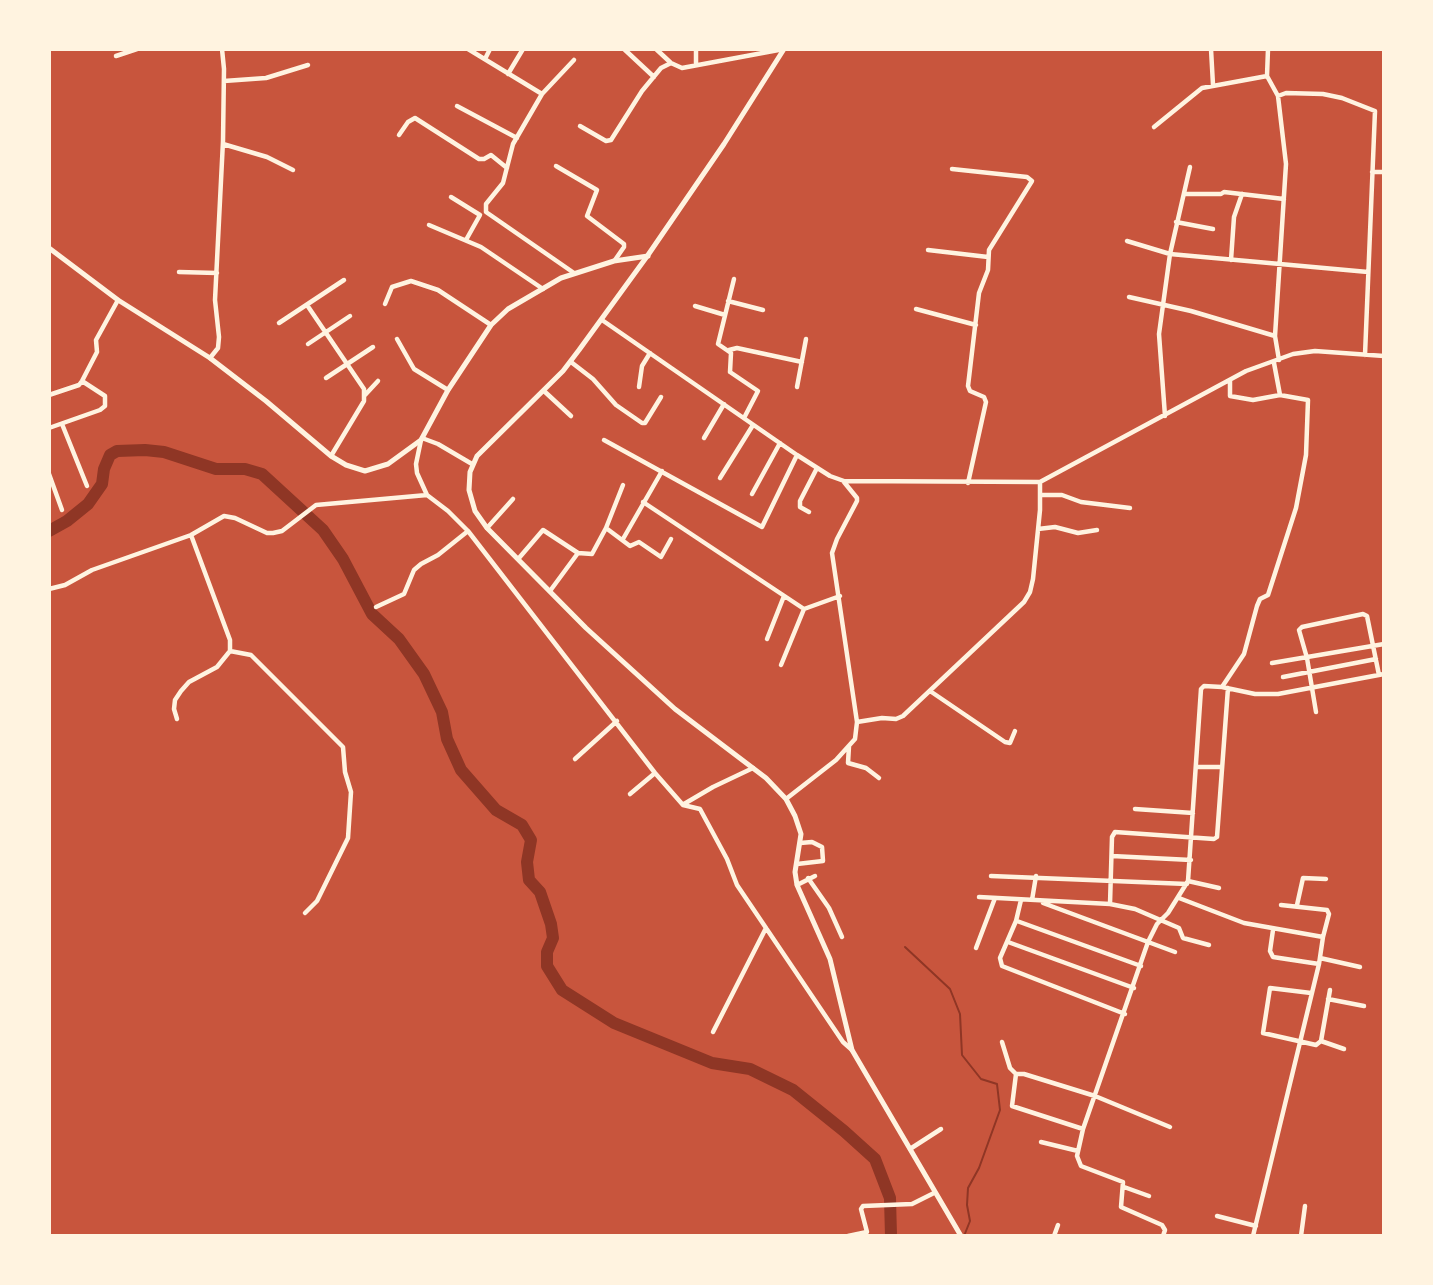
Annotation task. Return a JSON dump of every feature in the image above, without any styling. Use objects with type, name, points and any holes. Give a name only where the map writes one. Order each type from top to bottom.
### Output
[{"type":"main road","points":[[785,49],[648,256],[571,362],[486,446],[472,464],[469,490],[475,511],[487,527],[586,628],[675,709],[753,768],[786,799],[801,834],[796,864],[797,885],[830,959],[852,1050],[960,1235]]},
{"type":"main road","points":[[49,248],[118,300],[210,358],[331,456],[359,470],[373,470],[398,458],[421,439],[448,390],[491,325],[508,309],[575,274],[614,261],[648,256]]},
{"type":"street","points":[[116,56],[137,49]]},
{"type":"street","points":[[210,358],[218,348],[215,300],[223,144],[222,49]]},
{"type":"street","points":[[468,49],[542,94]]},
{"type":"street","points":[[485,59],[490,49]]},
{"type":"street","points":[[508,74],[523,49]]},
{"type":"street","points":[[624,49],[654,77]]},
{"type":"street","points":[[656,49],[671,63],[682,68],[785,49]]},
{"type":"street","points":[[696,49],[696,65]]},
{"type":"street","points":[[1211,49],[1213,85]]},
{"type":"street","points":[[1268,49],[1268,76],[1278,96],[1286,164],[1275,336],[1280,395]]},
{"type":"street","points":[[574,60],[542,94],[517,138],[503,183],[486,204],[486,212],[575,274]]},
{"type":"street","points":[[580,126],[606,141],[611,140],[661,68],[671,63]]},
{"type":"street","points":[[224,80],[266,78],[308,65]]},
{"type":"street","points":[[1154,127],[1202,88],[1268,76]]},
{"type":"street","points":[[1278,96],[1286,93],[1323,94],[1342,98],[1375,111],[1365,355]]},
{"type":"street","points":[[457,106],[517,138]]},
{"type":"street","points":[[399,135],[408,122],[415,118],[479,159],[491,155],[507,168]]},
{"type":"street","points":[[223,144],[267,157],[293,170]]},
{"type":"street","points":[[556,166],[597,190],[587,216],[624,244],[614,261]]},
{"type":"street","points":[[1166,416],[1159,344],[1170,254],[1190,167]]},
{"type":"street","points":[[952,169],[1027,177],[1032,181],[989,250],[988,270],[979,293],[969,389],[984,397],[986,402],[968,483]]},
{"type":"street","points":[[1372,172],[1384,172]]},
{"type":"street","points":[[1184,194],[1224,192],[1284,199]]},
{"type":"street","points":[[1231,260],[1234,217],[1242,194]]},
{"type":"street","points":[[451,197],[480,215],[466,240]]},
{"type":"street","points":[[1176,222],[1213,229]]},
{"type":"street","points":[[429,225],[481,247],[543,289]]},
{"type":"street","points":[[1127,241],[1170,254],[1367,272]]},
{"type":"street","points":[[928,250],[988,257]]},
{"type":"street","points":[[179,272],[217,274]]},
{"type":"street","points":[[729,351],[718,344],[734,279]]},
{"type":"street","points":[[279,323],[344,280]]},
{"type":"street","points":[[385,304],[392,287],[411,281],[438,290],[491,325]]},
{"type":"street","points":[[1129,297],[1275,336]]},
{"type":"street","points":[[49,388],[50,395],[79,385],[97,352],[96,340],[118,300]]},
{"type":"street","points":[[728,301],[763,310]]},
{"type":"street","points":[[307,304],[364,389],[364,401],[331,456]]},
{"type":"street","points":[[695,306],[725,315]]},
{"type":"street","points":[[916,309],[976,325]]},
{"type":"street","points":[[308,344],[350,316]]},
{"type":"street","points":[[602,320],[797,455],[844,481],[1041,482],[1246,371],[1293,354],[1315,351],[1384,356]]},
{"type":"street","points":[[397,339],[414,369],[448,390]]},
{"type":"street","points":[[797,387],[806,339]]},
{"type":"street","points":[[326,378],[373,347]]},
{"type":"street","points":[[729,351],[737,348],[802,362]]},
{"type":"street","points":[[729,351],[730,372],[758,391],[744,418]]},
{"type":"street","points":[[639,387],[642,366],[650,353]]},
{"type":"street","points":[[571,362],[593,379],[616,405],[642,423],[645,423],[661,397]]},
{"type":"street","points":[[49,428],[100,410],[104,406],[105,396],[82,381]]},
{"type":"street","points":[[364,395],[378,382]]},
{"type":"street","points":[[1110,904],[1112,837],[1115,832],[1214,839],[1218,834],[1225,687],[1244,654],[1260,599],[1268,595],[1303,479],[1308,400],[1280,395],[1253,400],[1230,396],[1230,382]]},
{"type":"street","points":[[544,391],[571,416]]},
{"type":"street","points":[[704,438],[724,404]]},
{"type":"street","points":[[62,424],[86,486]]},
{"type":"street","points":[[720,478],[753,425]]},
{"type":"street","points":[[472,464],[438,443],[421,439],[416,464],[427,495],[468,531],[655,773],[683,805],[700,809],[727,859],[737,885],[852,1050]]},
{"type":"street","points":[[604,440],[762,527],[797,455]]},
{"type":"street","points":[[752,494],[780,443]]},
{"type":"street","points":[[808,512],[800,507],[800,501],[817,468]]},
{"type":"street","points":[[623,539],[662,471]]},
{"type":"street","points":[[49,474],[62,510]]},
{"type":"street","points":[[786,799],[836,760],[855,739],[857,722],[840,596],[834,579],[834,545],[857,501],[844,481]]},
{"type":"street","points":[[857,722],[896,719],[930,691],[1024,602],[1033,579],[1041,482]]},
{"type":"street","points":[[519,558],[540,528],[578,553],[587,556],[592,554],[606,528],[623,485]]},
{"type":"street","points":[[49,589],[92,570],[191,535],[224,516],[273,533],[282,531],[311,507],[427,495]]},
{"type":"street","points":[[1041,495],[1062,495],[1087,503],[1130,508]]},
{"type":"street","points":[[487,527],[513,499]]},
{"type":"street","points":[[643,502],[804,609]]},
{"type":"street","points":[[1038,529],[1055,527],[1078,533],[1097,530]]},
{"type":"street","points":[[606,528],[630,546],[639,542],[661,557],[671,539]]},
{"type":"street","points":[[376,607],[404,594],[414,570],[468,531]]},
{"type":"street","points":[[177,719],[175,700],[181,691],[189,682],[217,667],[230,651],[230,640],[191,535]]},
{"type":"street","points":[[550,591],[578,553]]},
{"type":"street","points":[[767,639],[785,596]]},
{"type":"street","points":[[781,664],[804,609],[840,596]]},
{"type":"street","points":[[1163,1236],[1165,1230],[1162,1225],[1121,1207],[1124,1187],[1121,1181],[1081,1166],[1077,1160],[1083,1129],[1148,942],[1160,919],[1179,898],[1187,883],[1193,837],[1201,689],[1203,686],[1225,687],[1266,695],[1313,689],[1382,675],[1376,659],[1369,620],[1363,614],[1300,629],[1313,689],[1316,712]]},
{"type":"street","points":[[1272,663],[1384,644]]},
{"type":"street","points":[[230,651],[251,655],[343,747],[345,772],[351,792],[348,838],[317,901],[305,913]]},
{"type":"street","points":[[1283,677],[1376,659]]},
{"type":"street","points":[[930,691],[1006,742],[1010,743],[1015,731]]},
{"type":"street","points":[[575,759],[617,721]]},
{"type":"street","points":[[849,745],[848,763],[866,768],[879,778]]},
{"type":"street","points":[[1196,767],[1221,767]]},
{"type":"street","points":[[683,805],[713,786],[753,768]]},
{"type":"street","points":[[630,793],[655,773]]},
{"type":"street","points":[[1135,809],[1193,813]]},
{"type":"street","points":[[796,864],[823,861],[822,847],[812,842],[800,843]]},
{"type":"street","points":[[1112,856],[1191,860]]},
{"type":"street","points":[[797,885],[815,876]]},
{"type":"street","points":[[991,876],[1187,883],[1219,888]]},
{"type":"street","points":[[1032,900],[1036,876]]},
{"type":"street","points":[[808,878],[829,908],[842,937]]},
{"type":"street","points":[[1297,905],[1303,878],[1326,879]]},
{"type":"street","points":[[979,897],[1110,904],[1139,910],[1180,929],[1182,937],[1209,945]]},
{"type":"street","points":[[976,948],[995,898]]},
{"type":"street","points":[[1179,898],[1235,920],[1273,930],[1323,937]]},
{"type":"street","points":[[1021,900],[1000,962],[1002,966],[1125,1014]]},
{"type":"street","points":[[1039,901],[1175,952]]},
{"type":"street","points":[[1253,1236],[1329,914],[1327,910],[1281,905]]},
{"type":"street","points":[[1016,921],[1141,966]]},
{"type":"street","points":[[713,1032],[766,928]]},
{"type":"street","points":[[1273,930],[1270,951],[1273,957],[1360,967]]},
{"type":"street","points":[[1008,943],[1131,987]]},
{"type":"street","points":[[1311,993],[1270,988],[1263,1033],[1317,1045],[1321,1041],[1329,990]]},
{"type":"street","points":[[1328,999],[1364,1006]]},
{"type":"street","points":[[1321,1041],[1344,1049]]},
{"type":"street","points":[[1002,1042],[1010,1068],[1016,1074],[1024,1074],[1095,1096],[1170,1127]]},
{"type":"street","points":[[1016,1074],[1012,1106],[1083,1129]]},
{"type":"street","points":[[910,1149],[941,1129]]},
{"type":"street","points":[[1041,1142],[1078,1151]]},
{"type":"street","points":[[1124,1187],[1149,1196]]},
{"type":"street","points":[[848,1236],[867,1232],[861,1209],[863,1206],[912,1204],[934,1193]]},
{"type":"street","points":[[1301,1236],[1305,1206]]},
{"type":"street","points":[[1217,1216],[1256,1226]]},
{"type":"street","points":[[1054,1236],[1058,1225]]},
{"type":"waterway","points":[[49,531],[88,504],[102,484],[110,455],[117,451],[164,452],[216,469],[245,469],[262,474],[323,530],[343,559],[372,614],[399,639],[424,674],[442,712],[447,739],[461,770],[496,810],[522,825],[531,840],[527,862],[529,880],[540,892],[551,924],[553,938],[547,952],[547,966],[562,990],[614,1023],[712,1063],[750,1069],[793,1090],[875,1159],[890,1198],[891,1236]]},
{"type":"waterway","points":[[905,947],[950,989],[960,1014],[962,1055],[981,1079],[997,1084],[1000,1110],[979,1168],[968,1188],[970,1221],[964,1236]]}]
